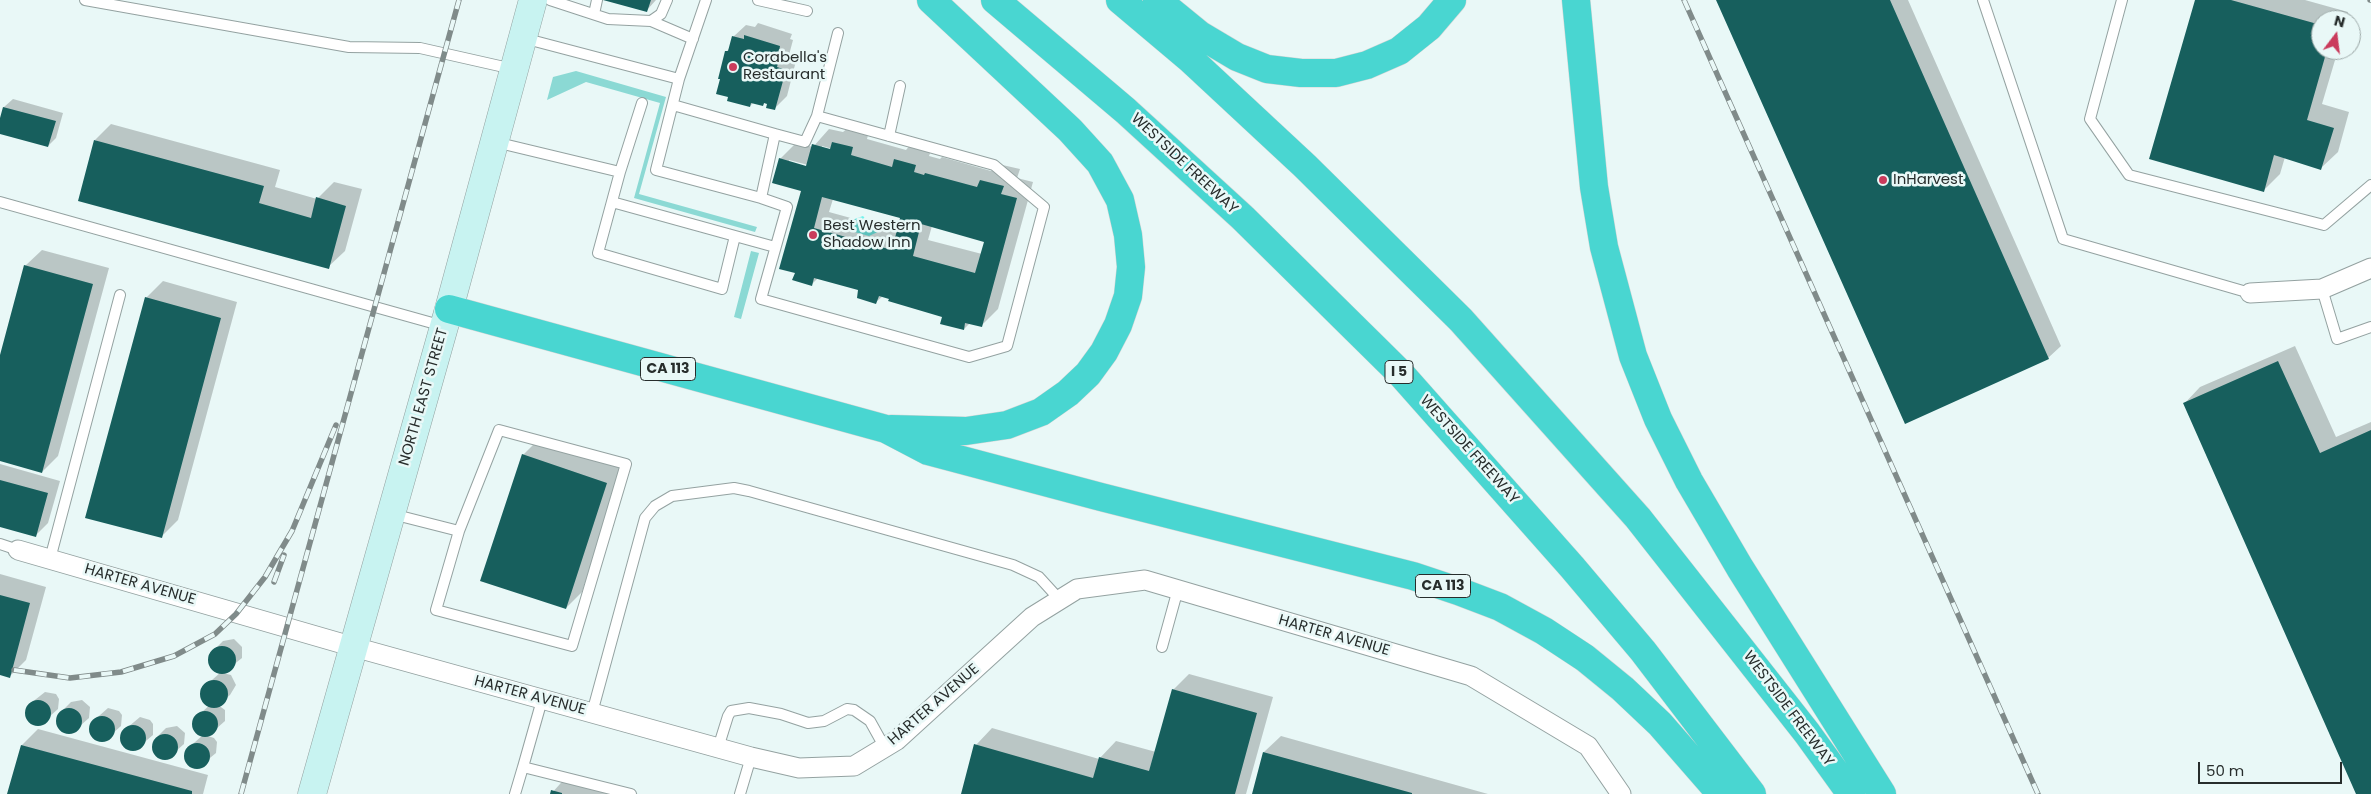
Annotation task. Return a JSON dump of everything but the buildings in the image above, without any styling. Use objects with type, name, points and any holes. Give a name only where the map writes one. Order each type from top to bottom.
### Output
[{"type":"highway","points":[[886,429],[966,431],[1007,425],[1041,412],[1068,393],[1088,374],[1104,352],[1118,325],[1128,296],[1130,267],[1128,235],[1120,200],[1100,163],[1070,130],[930,0]]},
{"type":"highway","name":"WESTSIDE FREEWAY","points":[[994,0],[1126,111],[1313,286],[1401,374],[1494,476],[1649,659],[1752,794]]},
{"type":"highway","name":"WESTSIDE FREEWAY","points":[[1120,0],[1190,60],[1305,166],[1461,320],[1638,518],[1807,733],[1851,794]]},
{"type":"highway","points":[[1157,0],[1200,35],[1237,57],[1267,69],[1301,73],[1336,74],[1367,65],[1399,51],[1429,27],[1452,0]]},
{"type":"highway","points":[[1576,0],[1597,204],[1616,299],[1633,356],[1658,419],[1689,481],[1740,568],[1882,794]]},
{"type":"highway","name":"CA 113","points":[[446,318],[886,429],[928,451],[1110,500],[1413,576],[1500,607],[1544,631],[1585,658],[1623,688],[1660,724],[1721,794]]},
{"type":"main road","name":"NORTH EAST STREET","points":[[312,794],[533,0]]},
{"type":"street","points":[[2250,293],[2322,289],[2371,268]]},
{"type":"street","name":"HARTER AVENUE","points":[[18,550],[354,648],[718,748],[799,768],[854,766],[885,748],[897,740],[1032,617],[1077,589],[1145,580],[1471,676],[1588,746],[1621,794]]},
{"type":"lane","points":[[85,0],[349,48],[420,48],[514,69]]},
{"type":"lane","points":[[550,0],[608,18],[651,21],[693,39]]},
{"type":"lane","points":[[594,14],[597,0]]},
{"type":"lane","points":[[651,21],[661,14],[667,0]]},
{"type":"lane","points":[[706,0],[680,79],[656,170],[761,198],[786,207],[761,299],[969,357],[1007,346],[1044,207],[994,165],[817,116]]},
{"type":"lane","points":[[758,0],[807,11]]},
{"type":"lane","points":[[1983,0],[2062,239],[2250,293]]},
{"type":"lane","points":[[2122,0],[2090,119],[2129,175],[2324,225],[2371,185]]},
{"type":"lane","points":[[673,106],[805,142],[817,116],[838,33]]},
{"type":"lane","points":[[522,38],[680,79]]},
{"type":"lane","points":[[889,136],[900,86]]},
{"type":"lane","points":[[642,103],[620,172],[598,253],[722,289],[735,236]]},
{"type":"lane","points":[[761,198],[775,134]]},
{"type":"lane","points":[[494,142],[620,172]]},
{"type":"lane","points":[[0,202],[446,318]]},
{"type":"lane","points":[[612,202],[775,248]]},
{"type":"lane","points":[[2322,289],[2337,339],[2371,327]]},
{"type":"lane","points":[[50,559],[120,295]]},
{"type":"lane","points":[[498,430],[626,464],[572,646],[436,610],[459,531],[498,430]]},
{"type":"lane","points":[[592,714],[643,525],[655,506],[672,496],[734,488],[749,491],[1013,565],[1039,577],[1060,600]]},
{"type":"lane","points":[[391,514],[459,531]]},
{"type":"lane","points":[[0,544],[18,550]]},
{"type":"lane","points":[[1162,647],[1178,589]]},
{"type":"lane","points":[[515,794],[542,700]]},
{"type":"lane","points":[[718,748],[731,711],[749,708],[781,714],[808,723],[824,721],[847,709],[854,710],[870,721],[885,748]]},
{"type":"lane","points":[[740,794],[752,757]]},
{"type":"lane","points":[[523,766],[631,794]]},
{"type":"shaded area","points":[[576,71],[666,97],[639,194],[757,227],[755,232],[634,198],[660,103],[586,82],[547,100],[553,77]]},
{"type":"shaded area","points":[[863,216],[869,223],[879,224],[882,230],[869,236],[851,231],[849,221]]},
{"type":"shaded area","points":[[751,251],[759,253],[741,319],[734,317]]},
{"type":"railway","points":[[241,794],[459,0]]},
{"type":"railway","points":[[1684,0],[2038,794]]},
{"type":"railway","points":[[14,670],[70,678],[121,672],[174,656],[215,634],[236,614],[265,577],[292,531],[336,425]]},
{"type":"railway","points":[[274,582],[284,555]]},
{"type":"place","name":"Corabella's Restaurant","points":[[733,67]]},
{"type":"place","name":"InHarvest","points":[[1883,180]]},
{"type":"place","name":"Best Western Shadow Inn","points":[[813,235]]}]
